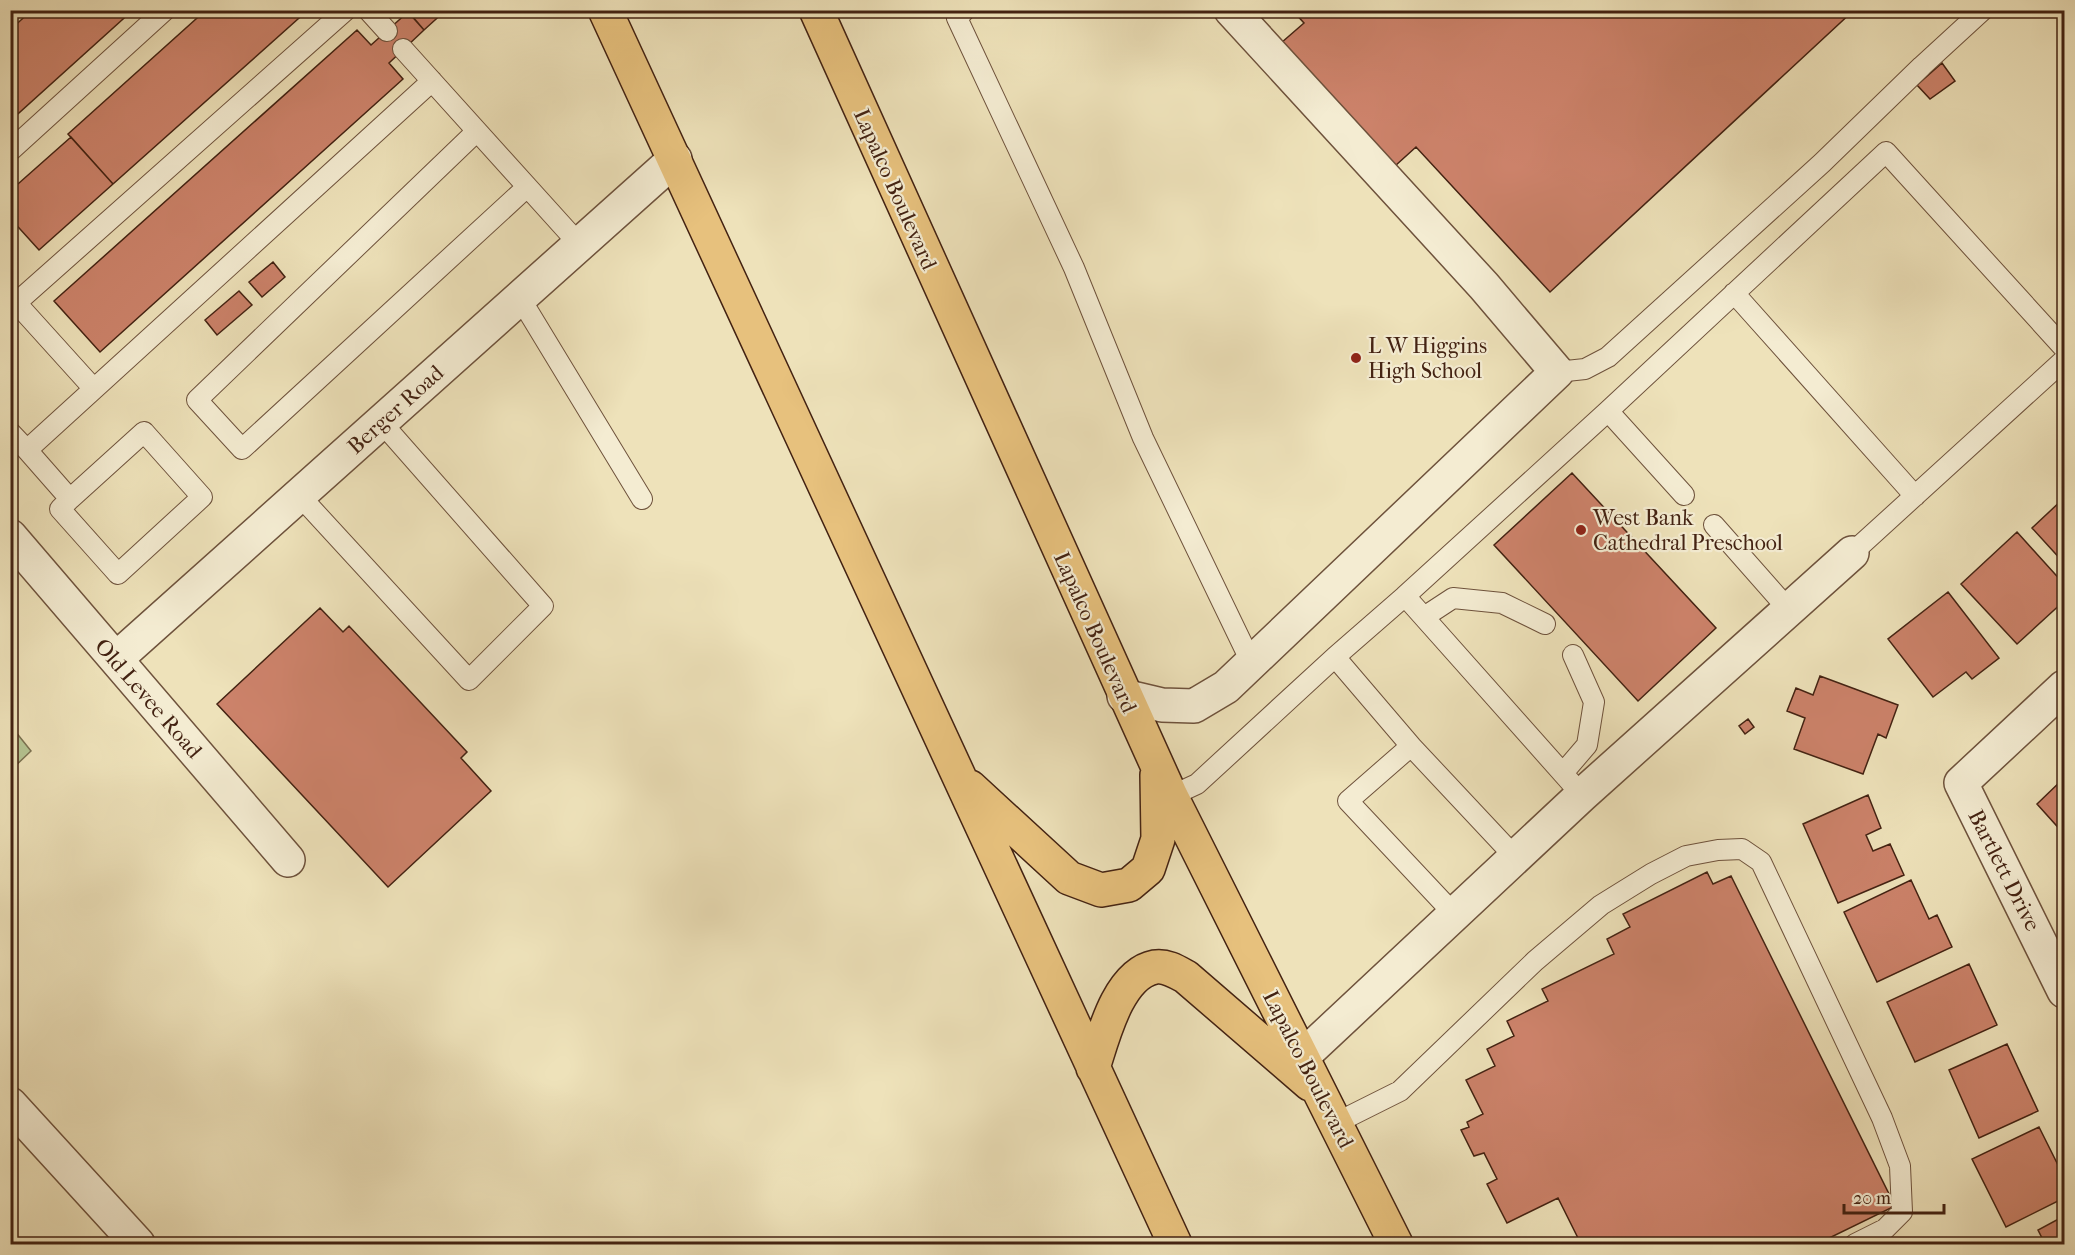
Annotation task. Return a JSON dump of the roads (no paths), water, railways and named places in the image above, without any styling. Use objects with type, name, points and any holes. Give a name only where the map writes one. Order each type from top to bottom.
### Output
[{"type":"main road","points":[[605,10],[1175,1245]]},
{"type":"main road","name":"Lapalco Boulevard","points":[[820,12],[1124,696],[1171,796],[1396,1245]]},
{"type":"main road","points":[[960,778],[1070,878],[1101,890],[1129,885],[1148,869],[1158,839],[1156,764]]},
{"type":"main road","points":[[1093,1068],[1112,1012],[1129,983],[1144,972],[1156,967],[1170,969],[1186,977],[1321,1093]]},
{"type":"street","points":[[1124,696],[1162,705],[1194,706],[1226,687],[1557,372],[1484,286],[1231,10]]},
{"type":"street","name":"Berger Road","points":[[116,659],[675,159]]},
{"type":"street","name":"Old Levee Road","points":[[10,536],[288,860]]},
{"type":"street","points":[[1303,1056],[1515,857],[1572,784],[1789,610],[1852,553]]},
{"type":"street","name":"Bartlett Drive","points":[[2064,687],[1961,783],[2064,991]]},
{"type":"street","points":[[10,1104],[138,1245]]},
{"type":"lane","points":[[10,151],[165,10]]},
{"type":"lane","points":[[94,389],[13,299],[346,10]]},
{"type":"lane","points":[[368,10],[387,31]]},
{"type":"lane","points":[[965,10],[957,18],[1074,268],[1143,438],[1252,664]]},
{"type":"lane","points":[[1557,372],[1585,369],[1608,357],[1822,164],[1983,10]]},
{"type":"lane","points":[[403,49],[579,244]]},
{"type":"lane","points":[[27,450],[432,81]]},
{"type":"lane","points":[[477,131],[197,400],[242,449],[528,187]]},
{"type":"lane","points":[[1171,796],[1197,784],[1608,411],[1886,152],[2064,348]]},
{"type":"lane","points":[[1734,293],[1915,495]]},
{"type":"lane","points":[[520,298],[642,499]]},
{"type":"lane","points":[[1852,553],[2064,360]]},
{"type":"lane","points":[[1608,411],[1684,495]]},
{"type":"lane","points":[[299,495],[469,680],[543,606],[381,422]]},
{"type":"lane","points":[[10,432],[70,499]]},
{"type":"lane","points":[[144,432],[202,496],[118,574],[60,509],[70,499],[144,432]]},
{"type":"lane","points":[[1714,525],[1789,610]]},
{"type":"lane","points":[[1405,596],[1572,784],[1587,745],[1594,702],[1573,655]]},
{"type":"lane","points":[[1424,617],[1453,598],[1502,603],[1545,624]]},
{"type":"lane","points":[[1335,657],[1411,746],[1515,857]]},
{"type":"lane","points":[[1411,746],[1347,801],[1454,914]]},
{"type":"lane","points":[[1336,1123],[1400,1091],[1534,961],[1601,905],[1651,874],[1686,856],[1742,849],[1761,862],[1882,1118],[1900,1166],[1902,1212],[1885,1229],[1854,1245]]},
{"type":"place","name":"L W Higgins High School","points":[[1356,358]]},
{"type":"place","name":"West Bank Cathedral Preschool","points":[[1581,530]]}]
